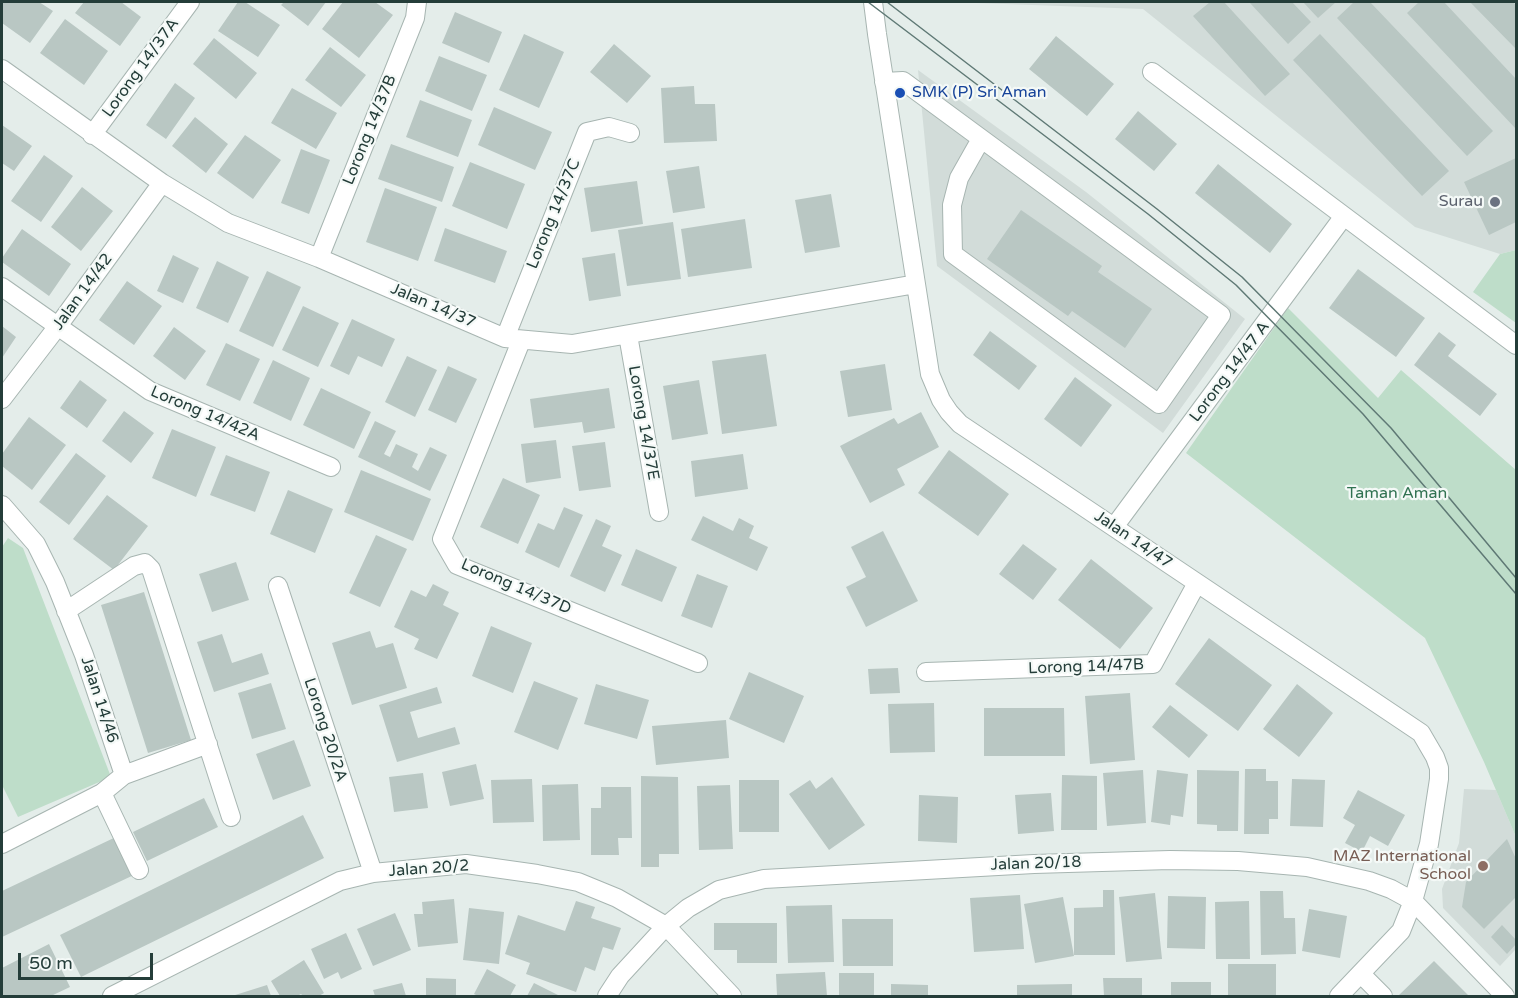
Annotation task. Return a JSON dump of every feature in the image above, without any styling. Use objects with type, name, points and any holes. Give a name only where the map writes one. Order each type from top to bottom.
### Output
[{"type":"street","name":"Lorong 14/37A","points":[[92,135],[190,2]]},
{"type":"street","name":"Lorong 14/37B","points":[[319,258],[415,18],[417,2]]},
{"type":"street","name":"Jalan 14/47","points":[[873,2],[930,374],[949,412],[960,424],[1421,733],[1435,757],[1439,779],[1429,844],[1413,901],[1401,931],[1339,996]]},
{"type":"street","name":"Jalan 14/37","points":[[2,69],[162,183],[228,223],[319,258],[513,339],[572,344],[916,284]]},
{"type":"street","points":[[1152,72],[1516,345]]},
{"type":"street","points":[[884,82],[903,81],[1221,315],[1159,404],[953,254],[952,205],[959,178],[981,139]]},
{"type":"street","name":"Lorong 14/37C","points":[[513,339],[587,132],[609,127],[630,133]]},
{"type":"street","name":"Jalan 14/42","points":[[2,399],[162,183]]},
{"type":"street","name":"Lorong 14/47 A","points":[[1114,527],[1344,216]]},
{"type":"street","name":"Lorong 14/42A","points":[[2,287],[150,391],[331,467]]},
{"type":"street","name":"Lorong 14/37E","points":[[628,335],[659,512]]},
{"type":"street","name":"Lorong 14/37D","points":[[513,339],[442,539],[457,565],[698,663]]},
{"type":"street","name":"Jalan 14/46","points":[[5,515],[36,544],[55,582],[84,655],[124,775]]},
{"type":"street","points":[[66,610],[134,567],[145,563],[151,569],[231,817]]},
{"type":"street","name":"Lorong 14/47B","points":[[926,672],[1153,664],[1197,583]]},
{"type":"street","name":"Lorong 20/2A","points":[[278,586],[373,873]]},
{"type":"street","points":[[3,838],[102,793],[124,775],[208,744]]},
{"type":"street","points":[[102,793],[140,870]]},
{"type":"street","name":"Jalan 20/18","points":[[607,996],[620,976],[666,926],[688,908],[719,890],[764,879],[1046,863],[1170,860],[1238,861],[1307,867],[1370,881],[1391,889],[1413,901],[1505,996]]},
{"type":"street","name":"Jalan 20/2","points":[[112,996],[340,881],[373,873],[466,864],[537,873],[578,882],[618,898],[666,926],[732,996]]},
{"type":"street","points":[[1361,974],[1383,996]]},
{"type":"shaded area","points":[[949,2],[1516,2],[1516,250],[1500,254],[1415,227],[1143,9]]},
{"type":"shaded area","points":[[918,70],[1086,192],[1245,319],[1163,433],[937,266]]},
{"type":"shaded area","name":"MAZ International School","points":[[1464,789],[1496,790],[1516,837],[1516,949],[1500,966],[1443,908],[1442,889],[1459,843]]},
{"type":"green space","points":[[1516,250],[1516,323],[1473,292],[1500,254]]},
{"type":"green space","name":"Taman Aman","points":[[1288,308],[1378,398],[1401,370],[1516,470],[1516,837],[1484,762],[1425,638],[1186,453]]},
{"type":"green space","points":[[8,538],[23,548],[111,777],[18,817],[2,785],[2,547]]},
{"type":"building","points":[[2,2],[39,2],[53,11],[30,43],[2,23]]},
{"type":"building","points":[[84,2],[121,2],[141,17],[120,46],[75,13]]},
{"type":"building","points":[[238,2],[245,2],[280,25],[258,57],[218,31]]},
{"type":"building","points":[[284,2],[326,2],[308,26],[281,5]]},
{"type":"building","points":[[343,2],[375,2],[393,15],[359,58],[322,29]]},
{"type":"building","points":[[1210,2],[1224,2],[1290,74],[1265,96],[1193,16]]},
{"type":"building","points":[[1292,2],[1311,22],[1288,44],[1250,3]]},
{"type":"building","points":[[1303,2],[1336,2],[1318,18]]},
{"type":"building","points":[[1354,2],[1370,2],[1493,131],[1467,156],[1337,18]]},
{"type":"building","points":[[1419,2],[1444,2],[1516,79],[1516,129],[1407,13]]},
{"type":"building","points":[[1470,2],[1513,2],[1516,5],[1516,49]]},
{"type":"building","points":[[455,12],[502,32],[489,63],[442,43]]},
{"type":"building","points":[[65,19],[108,51],[84,85],[40,53]]},
{"type":"building","points":[[524,34],[564,52],[539,108],[499,90]]},
{"type":"building","points":[[1320,34],[1449,171],[1422,196],[1293,60]]},
{"type":"building","points":[[1056,36],[1114,84],[1087,116],[1029,69]]},
{"type":"building","points":[[214,38],[257,73],[236,99],[193,64]]},
{"type":"building","points":[[614,44],[651,76],[627,103],[590,72]]},
{"type":"building","points":[[330,47],[366,75],[341,107],[305,80]]},
{"type":"building","points":[[439,56],[487,75],[472,111],[425,91]]},
{"type":"building","points":[[175,83],[195,98],[166,139],[146,125]]},
{"type":"building","points":[[694,86],[695,104],[715,104],[717,141],[664,143],[661,88]]},
{"type":"building","points":[[292,88],[337,113],[316,149],[271,123]]},
{"type":"building","points":[[420,100],[472,120],[458,157],[406,137]]},
{"type":"building","points":[[494,107],[552,132],[535,170],[478,145]]},
{"type":"building","points":[[1138,111],[1177,144],[1154,171],[1115,139]]},
{"type":"building","points":[[195,117],[228,144],[206,173],[172,146]]},
{"type":"building","points":[[2,125],[32,146],[14,171],[2,163]]},
{"type":"building","points":[[245,135],[281,160],[253,199],[217,173]]},
{"type":"building","points":[[391,144],[454,167],[442,202],[378,179]]},
{"type":"building","points":[[301,149],[330,160],[309,214],[281,203]]},
{"type":"building","points":[[44,155],[73,176],[41,222],[11,201]]},
{"type":"building","name":"Surau","points":[[1516,158],[1516,222],[1489,235],[1464,182]]},
{"type":"building","points":[[470,162],[525,184],[507,229],[452,206]]},
{"type":"building","points":[[1218,164],[1292,224],[1270,253],[1195,193]]},
{"type":"building","points":[[699,166],[705,208],[673,213],[666,171]]},
{"type":"building","points":[[637,181],[643,224],[591,232],[584,188]]},
{"type":"building","points":[[82,187],[113,211],[81,251],[51,227]]},
{"type":"building","points":[[385,188],[437,207],[418,261],[366,242]]},
{"type":"building","points":[[831,194],[840,247],[805,253],[795,200]]},
{"type":"building","points":[[1021,210],[1102,266],[1098,272],[1152,309],[1125,348],[1072,311],[1068,316],[987,259]]},
{"type":"building","points":[[745,219],[752,268],[688,277],[681,229]]},
{"type":"building","points":[[673,222],[681,279],[627,286],[618,230]]},
{"type":"building","points":[[445,228],[507,251],[495,283],[434,261]]},
{"type":"building","points":[[22,229],[71,264],[49,296],[2,262],[2,258]]},
{"type":"building","points":[[615,253],[621,296],[589,301],[582,258]]},
{"type":"building","points":[[173,255],[199,268],[183,303],[157,291]]},
{"type":"building","points":[[217,261],[249,277],[228,323],[196,308]]},
{"type":"building","points":[[1358,269],[1425,318],[1396,357],[1329,308]]},
{"type":"building","points":[[267,271],[301,287],[273,347],[239,331]]},
{"type":"building","points":[[127,281],[162,306],[134,345],[99,320]]},
{"type":"building","points":[[303,306],[339,323],[318,367],[282,350]]},
{"type":"building","points":[[352,319],[395,339],[382,367],[358,356],[349,375],[330,366]]},
{"type":"building","points":[[2,326],[16,337],[2,358]]},
{"type":"building","points":[[174,327],[206,351],[185,380],[153,356]]},
{"type":"building","points":[[990,331],[1037,366],[1019,390],[973,355]]},
{"type":"building","points":[[1439,332],[1456,345],[1448,356],[1497,394],[1480,416],[1414,365]]},
{"type":"building","points":[[226,343],[260,359],[240,401],[206,385]]},
{"type":"building","points":[[766,354],[777,426],[722,434],[712,361]]},
{"type":"building","points":[[407,356],[437,370],[415,417],[385,402]]},
{"type":"building","points":[[273,360],[310,378],[291,421],[253,403]]},
{"type":"building","points":[[885,364],[892,410],[848,417],[840,371]]},
{"type":"building","points":[[448,366],[477,379],[456,423],[428,410]]},
{"type":"building","points":[[1075,377],[1112,405],[1081,447],[1044,419]]},
{"type":"building","points":[[80,380],[107,400],[87,428],[60,408]]},
{"type":"building","points":[[699,380],[708,434],[672,440],[663,386]]},
{"type":"building","points":[[321,388],[371,412],[354,449],[303,425]]},
{"type":"building","points":[[609,388],[615,428],[584,433],[582,422],[534,428],[530,399]]},
{"type":"building","points":[[124,411],[154,433],[131,463],[102,441]]},
{"type":"building","points":[[921,412],[939,447],[897,469],[905,485],[870,503],[840,446],[894,418],[898,424]]},
{"type":"building","points":[[29,417],[66,445],[32,490],[2,466],[2,454]]},
{"type":"building","points":[[375,421],[396,431],[384,454],[390,457],[396,444],[418,454],[412,467],[418,471],[430,447],[447,455],[430,491],[358,457]]},
{"type":"building","points":[[172,429],[216,447],[196,497],[152,478]]},
{"type":"building","points":[[556,440],[561,478],[526,483],[521,444]]},
{"type":"building","points":[[605,442],[611,487],[579,491],[572,446]]},
{"type":"building","points":[[949,450],[1009,494],[978,536],[918,493]]},
{"type":"building","points":[[76,453],[106,476],[69,525],[39,502]]},
{"type":"building","points":[[743,454],[748,489],[695,497],[691,461]]},
{"type":"building","points":[[226,455],[270,472],[255,512],[210,495]]},
{"type":"building","points":[[361,470],[431,499],[413,541],[344,512]]},
{"type":"building","points":[[503,478],[540,495],[518,544],[480,527]]},
{"type":"building","points":[[288,490],[333,509],[315,553],[270,534]]},
{"type":"building","points":[[107,495],[148,526],[114,570],[73,539]]},
{"type":"building","points":[[564,507],[583,515],[559,568],[525,552],[538,523],[554,530]]},
{"type":"building","points":[[703,516],[733,531],[739,518],[754,526],[749,538],[768,547],[757,571],[691,540]]},
{"type":"building","points":[[596,519],[611,526],[602,546],[622,555],[605,592],[570,576]]},
{"type":"building","points":[[883,531],[918,601],[866,627],[846,587],[866,577],[851,547]]},
{"type":"building","points":[[376,535],[407,549],[380,607],[349,593]]},
{"type":"building","points":[[1023,544],[1057,569],[1033,600],[999,574]]},
{"type":"building","points":[[636,549],[677,567],[662,602],[621,585]]},
{"type":"building","points":[[1091,559],[1153,608],[1120,649],[1058,600]]},
{"type":"building","points":[[236,562],[249,600],[212,612],[199,574]]},
{"type":"building","points":[[697,574],[728,586],[712,628],[681,616]]},
{"type":"building","points":[[433,584],[449,592],[443,605],[459,613],[437,659],[414,649],[419,639],[394,627],[411,590],[426,597]]},
{"type":"building","points":[[144,592],[191,740],[148,753],[101,605]]},
{"type":"building","points":[[491,626],[532,643],[513,693],[472,676]]},
{"type":"building","points":[[370,631],[376,648],[393,643],[407,688],[352,705],[332,643]]},
{"type":"building","points":[[222,634],[232,663],[262,653],[269,674],[214,692],[197,642]]},
{"type":"building","points":[[1209,638],[1272,685],[1238,731],[1175,684]]},
{"type":"building","points":[[898,668],[900,693],[870,694],[868,669]]},
{"type":"building","points":[[749,672],[804,696],[784,743],[729,719]]},
{"type":"building","points":[[534,681],[578,698],[558,750],[514,732]]},
{"type":"building","points":[[271,683],[286,729],[252,739],[238,693]]},
{"type":"building","points":[[596,684],[649,700],[637,739],[584,724]]},
{"type":"building","points":[[1297,684],[1333,713],[1299,757],[1263,729]]},
{"type":"building","points":[[437,687],[442,703],[410,712],[418,738],[455,727],[460,744],[397,762],[379,705]]},
{"type":"building","points":[[1130,693],[1135,760],[1090,764],[1085,696]]},
{"type":"building","points":[[934,703],[935,752],[890,753],[888,704]]},
{"type":"building","points":[[1170,705],[1208,735],[1189,758],[1152,727]]},
{"type":"building","points":[[984,708],[1064,708],[1065,756],[984,756]]},
{"type":"building","points":[[726,720],[729,758],[656,765],[652,726]]},
{"type":"building","points":[[294,740],[311,786],[273,800],[256,754]]},
{"type":"building","points":[[476,764],[484,799],[450,806],[442,772]]},
{"type":"building","points":[[1245,769],[1266,769],[1266,781],[1278,781],[1278,819],[1269,819],[1269,834],[1244,834]]},
{"type":"building","points":[[1143,770],[1146,823],[1107,826],[1103,773]]},
{"type":"building","points":[[1157,770],[1188,774],[1183,817],[1171,815],[1170,825],[1151,822]]},
{"type":"building","points":[[1197,770],[1239,771],[1238,831],[1217,831],[1217,825],[1197,824]]},
{"type":"building","points":[[423,773],[428,808],[394,812],[389,777]]},
{"type":"building","points":[[1062,775],[1097,776],[1097,830],[1061,830]]},
{"type":"building","points":[[641,776],[678,777],[679,854],[659,854],[659,867],[641,867]]},
{"type":"building","points":[[832,777],[865,825],[829,850],[789,794],[810,780],[816,789]]},
{"type":"building","points":[[532,779],[534,822],[493,823],[491,780]]},
{"type":"building","points":[[1292,779],[1325,780],[1323,827],[1290,826]]},
{"type":"building","points":[[739,780],[779,780],[779,832],[739,832]]},
{"type":"building","points":[[578,784],[580,840],[543,841],[542,785]]},
{"type":"building","points":[[730,785],[733,849],[699,850],[697,786]]},
{"type":"building","points":[[601,787],[631,787],[632,838],[618,838],[619,855],[591,855],[591,808],[601,808]]},
{"type":"building","points":[[1358,790],[1405,815],[1388,846],[1370,836],[1362,852],[1345,843],[1355,825],[1343,818]]},
{"type":"building","points":[[1051,793],[1054,831],[1018,834],[1015,795]]},
{"type":"building","points":[[919,795],[958,797],[957,843],[918,841]]},
{"type":"building","points":[[204,798],[218,827],[147,861],[133,832]]},
{"type":"building","points":[[303,815],[324,858],[81,977],[60,935]]},
{"type":"building","points":[[118,836],[136,874],[2,937],[2,891]]},
{"type":"building","points":[[1507,839],[1516,859],[1516,897],[1484,929],[1462,907],[1466,882]]},
{"type":"building","points":[[1103,890],[1114,890],[1115,955],[1074,955],[1074,908],[1103,907]]},
{"type":"building","points":[[1260,891],[1283,891],[1284,918],[1295,918],[1296,954],[1261,955]]},
{"type":"building","points":[[1155,893],[1162,959],[1126,962],[1119,897]]},
{"type":"building","points":[[1020,895],[1024,949],[974,952],[970,898]]},
{"type":"building","points":[[1168,896],[1206,897],[1205,949],[1167,948]]},
{"type":"building","points":[[1063,897],[1074,956],[1035,963],[1024,904]]},
{"type":"building","points":[[454,899],[458,943],[418,947],[414,914],[423,914],[422,902]]},
{"type":"building","points":[[576,901],[595,907],[591,918],[621,928],[613,950],[603,947],[595,971],[585,967],[576,992],[526,974],[530,963],[505,954],[518,915],[565,931]]},
{"type":"building","points":[[1249,901],[1250,959],[1216,959],[1215,902]]},
{"type":"building","points":[[832,905],[834,962],[788,963],[786,906]]},
{"type":"building","points":[[469,908],[504,912],[499,964],[463,960]]},
{"type":"building","points":[[1309,909],[1347,916],[1340,958],[1302,951]]},
{"type":"building","points":[[395,913],[411,950],[373,966],[357,929]]},
{"type":"building","points":[[842,919],[893,919],[893,966],[843,966]]},
{"type":"building","points":[[714,923],[777,923],[777,963],[737,963],[737,950],[714,950]]},
{"type":"building","points":[[1502,925],[1516,940],[1516,944],[1507,954],[1491,937]]},
{"type":"building","points":[[346,933],[362,969],[341,979],[338,972],[324,979],[311,949]]},
{"type":"building","points":[[49,944],[70,987],[51,996],[2,996],[2,968]]},
{"type":"building","points":[[304,960],[324,993],[319,996],[301,994],[280,996],[271,981]]},
{"type":"building","points":[[1434,961],[1469,996],[1398,996]]},
{"type":"building","points":[[1228,964],[1276,964],[1276,996],[1228,996]]},
{"type":"building","points":[[487,969],[516,985],[510,996],[474,994]]},
{"type":"building","points":[[825,972],[827,996],[777,995],[776,974]]},
{"type":"building","points":[[839,973],[874,973],[874,996],[839,996]]},
{"type":"building","points":[[426,978],[456,979],[456,996],[426,996]]},
{"type":"building","points":[[1103,978],[1142,978],[1142,996],[1104,996]]},
{"type":"building","points":[[1171,982],[1211,982],[1211,996],[1171,996]]},
{"type":"building","points":[[402,983],[406,996],[375,996],[373,990]]},
{"type":"building","points":[[534,983],[560,996],[527,996]]},
{"type":"building","points":[[891,984],[928,985],[928,996],[891,996]]},
{"type":"building","points":[[1072,984],[1072,996],[1017,996],[1017,985]]},
{"type":"building","points":[[267,985],[271,996],[232,996]]},
{"type":"tram line","points":[[868,2],[1148,214],[1236,285],[1363,414],[1516,594]]},
{"type":"tram line","points":[[887,2],[1242,277],[1391,428],[1516,578]]},
{"type":"place","name":"SMK (P) Sri Aman","points":[[900,93]]},
{"type":"place","name":"Surau","points":[[1495,202]]},
{"type":"place","name":"MAZ International School","points":[[1483,866]]}]
